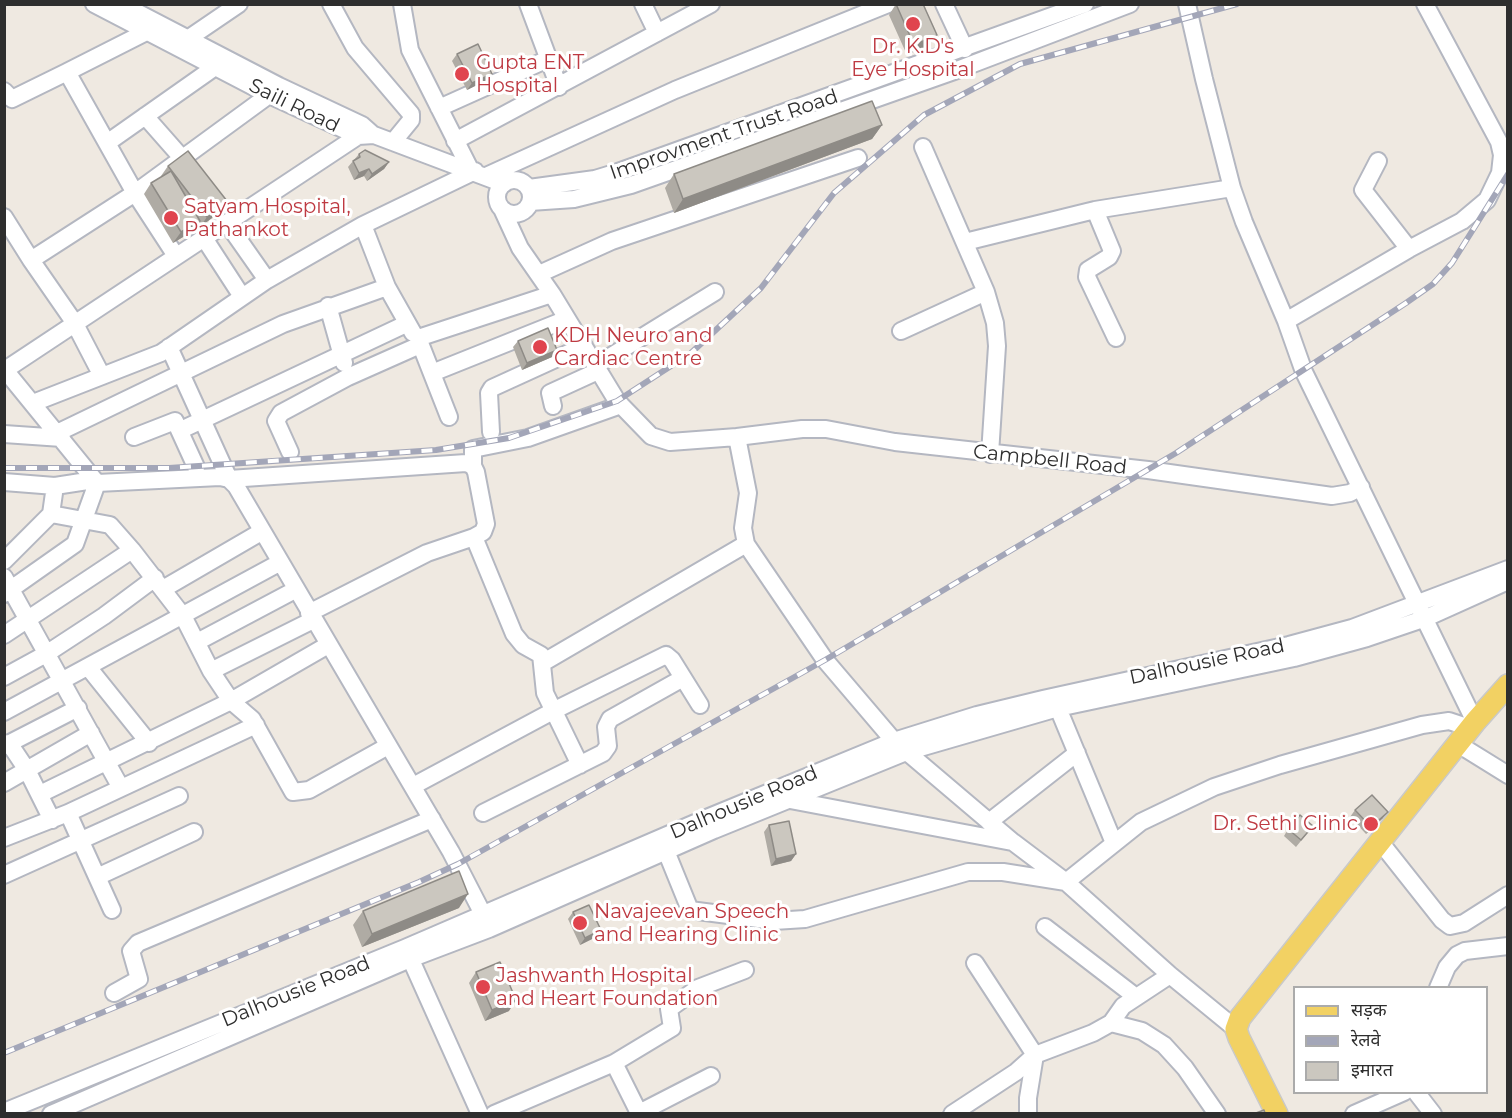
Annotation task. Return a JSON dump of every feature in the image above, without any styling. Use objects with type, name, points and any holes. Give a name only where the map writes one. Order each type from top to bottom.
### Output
[{"type":"main road","points":[[1276,1113],[1236,1029],[1247,1007],[1381,843],[1467,731],[1508,685]]},
{"type":"street","name":"Saili Road","points":[[94,4],[124,9],[148,31],[269,95],[504,184]]},
{"type":"street","points":[[189,38],[239,4]]},
{"type":"street","points":[[330,4],[355,48],[411,114],[411,120],[393,142]]},
{"type":"street","points":[[402,4],[410,50],[454,141],[477,172]]},
{"type":"street","points":[[528,4],[559,87]]},
{"type":"street","points":[[643,4],[657,33]]},
{"type":"street","points":[[454,141],[711,4]]},
{"type":"street","points":[[33,403],[161,353],[241,295],[363,225],[477,172],[675,90],[853,10],[888,4]]},
{"type":"street","points":[[944,4],[965,49]]},
{"type":"street","name":"Improvment Trust Road","points":[[530,195],[596,179],[741,137],[1084,4]]},
{"type":"street","points":[[741,137],[957,70],[1130,4]]},
{"type":"street","points":[[1187,4],[1232,188],[1286,321],[1304,372],[1422,611],[1467,731]]},
{"type":"street","points":[[1286,321],[1462,220],[1487,200],[1500,173],[1499,142],[1425,4]]},
{"type":"street","points":[[95,482],[60,436],[4,370],[365,132],[189,38],[124,9]]},
{"type":"street","points":[[4,91],[12,99],[148,31]]},
{"type":"street","points":[[948,56],[957,70]]},
{"type":"street","points":[[439,108],[548,59]]},
{"type":"street","points":[[107,143],[215,67]]},
{"type":"street","points":[[67,72],[135,193],[176,256]]},
{"type":"street","points":[[31,260],[135,193],[269,95]]},
{"type":"street","points":[[145,116],[182,158]]},
{"type":"street","points":[[923,147],[986,292],[995,323],[997,346],[990,454]]},
{"type":"street","points":[[539,274],[612,241],[858,158]]},
{"type":"street","points":[[1378,161],[1363,190],[1409,249]]},
{"type":"street","points":[[510,181],[524,183],[530,195],[527,208],[515,214],[502,209],[498,196],[504,184],[510,181]]},
{"type":"street","points":[[965,242],[1095,210],[1232,188]]},
{"type":"street","name":"Campbell Road","points":[[502,209],[520,248],[552,294],[621,405],[651,436],[658,440],[688,441],[802,429],[826,429],[895,442],[1148,470],[1332,496],[1350,493],[1361,487]]},
{"type":"street","points":[[1095,210],[1112,251],[1108,257],[1088,270],[1087,277],[1116,338]]},
{"type":"street","points":[[4,217],[74,322],[102,376]]},
{"type":"street","points":[[227,223],[267,280]]},
{"type":"street","points":[[363,225],[387,287],[406,324],[419,341],[449,417]]},
{"type":"street","points":[[204,238],[241,295]]},
{"type":"street","points":[[4,434],[60,436],[283,324],[328,306],[387,287]]},
{"type":"street","points":[[553,406],[550,393],[597,368],[716,292]]},
{"type":"street","points":[[901,331],[986,292]]},
{"type":"street","points":[[290,452],[276,421],[278,417],[348,377],[419,341],[552,294]]},
{"type":"street","points":[[328,306],[348,377]]},
{"type":"street","points":[[432,373],[567,319]]},
{"type":"street","points":[[181,430],[406,324]]},
{"type":"street","points":[[491,432],[489,393],[492,388],[584,346]]},
{"type":"street","points":[[169,347],[229,480]]},
{"type":"street","points":[[211,671],[427,553],[483,532],[486,524],[473,466],[473,449],[528,438],[621,405]]},
{"type":"street","points":[[134,437],[175,421],[196,467]]},
{"type":"street","points":[[737,437],[748,492],[743,528],[746,544],[825,660],[900,747],[1013,843],[1065,882],[1170,975],[1236,1029]]},
{"type":"street","points":[[229,480],[466,463],[473,466]]},
{"type":"street","points":[[4,482],[55,486],[95,482],[220,477],[236,486],[279,563],[432,819],[486,922]]},
{"type":"street","points":[[95,482],[85,520],[71,548],[7,586],[63,680],[122,788]]},
{"type":"street","points":[[4,561],[51,514],[55,486]]},
{"type":"street","points":[[51,514],[110,525],[132,550],[183,616],[211,671],[231,701],[256,725],[293,792],[297,794],[309,790],[388,746]]},
{"type":"street","points":[[4,677],[46,654],[159,583],[261,532]]},
{"type":"street","points":[[474,537],[514,633],[523,645],[538,651],[544,662],[543,687],[580,765]]},
{"type":"street","points":[[544,662],[746,544]]},
{"type":"street","points":[[4,635],[132,550]]},
{"type":"street","points":[[4,712],[279,563]]},
{"type":"street","name":"Dalhousie Road","points":[[1422,611],[1508,568]]},
{"type":"street","name":"Dalhousie Road","points":[[486,922],[762,795],[900,747],[1204,671],[1352,628],[1422,611],[1508,581]]},
{"type":"street","points":[[197,642],[295,590]]},
{"type":"street","points":[[40,794],[149,743],[231,701],[328,645]]},
{"type":"street","points":[[413,786],[553,711],[666,656],[672,660],[700,705]]},
{"type":"street","points":[[88,667],[149,743]]},
{"type":"street","name":"Dalhousie Road","points":[[4,1112],[666,851],[789,800],[900,747],[977,715],[1043,699],[1204,671]]},
{"type":"street","points":[[483,813],[607,750],[606,727],[610,719],[683,678]]},
{"type":"street","points":[[78,708],[7,744],[27,770],[40,794],[81,842],[111,910]]},
{"type":"street","points":[[1059,708],[1114,843]]},
{"type":"street","points":[[666,851],[690,910],[774,921],[805,919],[968,872],[1003,872],[1065,882],[1114,843],[1164,809],[1214,787],[1280,765],[1422,725],[1449,722],[1467,731],[1508,775]]},
{"type":"street","points":[[4,838],[60,816],[256,725]]},
{"type":"street","points":[[4,783],[91,733]]},
{"type":"street","points":[[989,822],[1077,753]]},
{"type":"street","points":[[762,795],[1013,843]]},
{"type":"street","points":[[4,875],[179,796]]},
{"type":"street","points":[[114,993],[139,978],[131,951],[138,943],[432,819]]},
{"type":"street","points":[[97,877],[194,832]]},
{"type":"street","points":[[1381,843],[1442,920],[1450,926],[1465,951]]},
{"type":"street","points":[[1450,926],[1464,923],[1508,895]]},
{"type":"street","points":[[1045,927],[1136,997]]},
{"type":"street","points":[[1438,986],[1452,959],[1465,951],[1508,946]]},
{"type":"street","points":[[408,954],[480,1113]]},
{"type":"street","name":"Dalhousie Road","points":[[51,1113],[81,1108],[408,954]]},
{"type":"street","points":[[975,963],[1035,1055],[1028,1113]]},
{"type":"street","points":[[494,1113],[614,1063],[672,1028],[669,1010],[698,988],[746,970]]},
{"type":"street","points":[[952,1113],[1016,1072],[1035,1055],[1093,1033],[1111,1023],[1123,1006],[1170,975]]},
{"type":"street","points":[[1111,1023],[1142,1031],[1164,1045],[1185,1068],[1217,1113]]},
{"type":"street","points":[[614,1063],[638,1113],[711,1076]]},
{"type":"street","points":[[72,1086],[81,1108]]},
{"type":"street","points":[[1354,1113],[1399,1094]]},
{"type":"street","points":[[1418,1094],[1433,1113]]},
{"type":"building","points":[[896,4],[923,4],[937,35],[914,45]]},
{"type":"building","points":[[478,44],[492,74],[472,83],[457,54]]},
{"type":"building","points":[[872,101],[882,125],[683,199],[674,174]]},
{"type":"building","points":[[365,150],[389,162],[372,174],[369,169],[359,173],[353,161]]},
{"type":"building","points":[[188,151],[227,201],[207,217],[168,166]]},
{"type":"building","points":[[171,171],[200,221],[181,232],[151,183]]},
{"type":"building","points":[[548,328],[557,350],[527,363],[518,341]]},
{"type":"building","points":[[1372,795],[1388,812],[1371,827],[1355,810]]},
{"type":"building","points":[[1300,815],[1313,826],[1301,840],[1288,829]]},
{"type":"building","points":[[789,821],[796,854],[776,859],[769,825]]},
{"type":"building","points":[[459,871],[468,894],[372,934],[363,911]]},
{"type":"building","points":[[589,905],[601,930],[585,938],[573,912]]},
{"type":"building","points":[[500,962],[516,1000],[492,1010],[476,972]]},
{"type":"railway","points":[[4,468],[169,468],[436,450],[509,438],[617,401],[691,353],[761,288],[834,193],[924,115],[1020,64],[1237,4]]},
{"type":"railway","points":[[4,1053],[458,864],[825,660],[1176,453],[1433,284],[1452,263],[1508,174]]},
{"type":"place","name":"Dr. K.D's Eye Hospital","points":[[913,24]]},
{"type":"place","name":"Gupta ENT Hospital","points":[[462,74]]},
{"type":"place","name":"Satyam Hospital, Pathankot","points":[[171,218]]},
{"type":"place","name":"KDH Neuro and Cardiac Centre","points":[[540,347]]},
{"type":"place","name":"Dr. Sethi Clinic","points":[[1371,824]]},
{"type":"place","name":"Navajeevan Speech and Hearing Clinic","points":[[580,923]]},
{"type":"place","name":"Jashwanth Hospital and Heart Foundation","points":[[483,987]]}]
